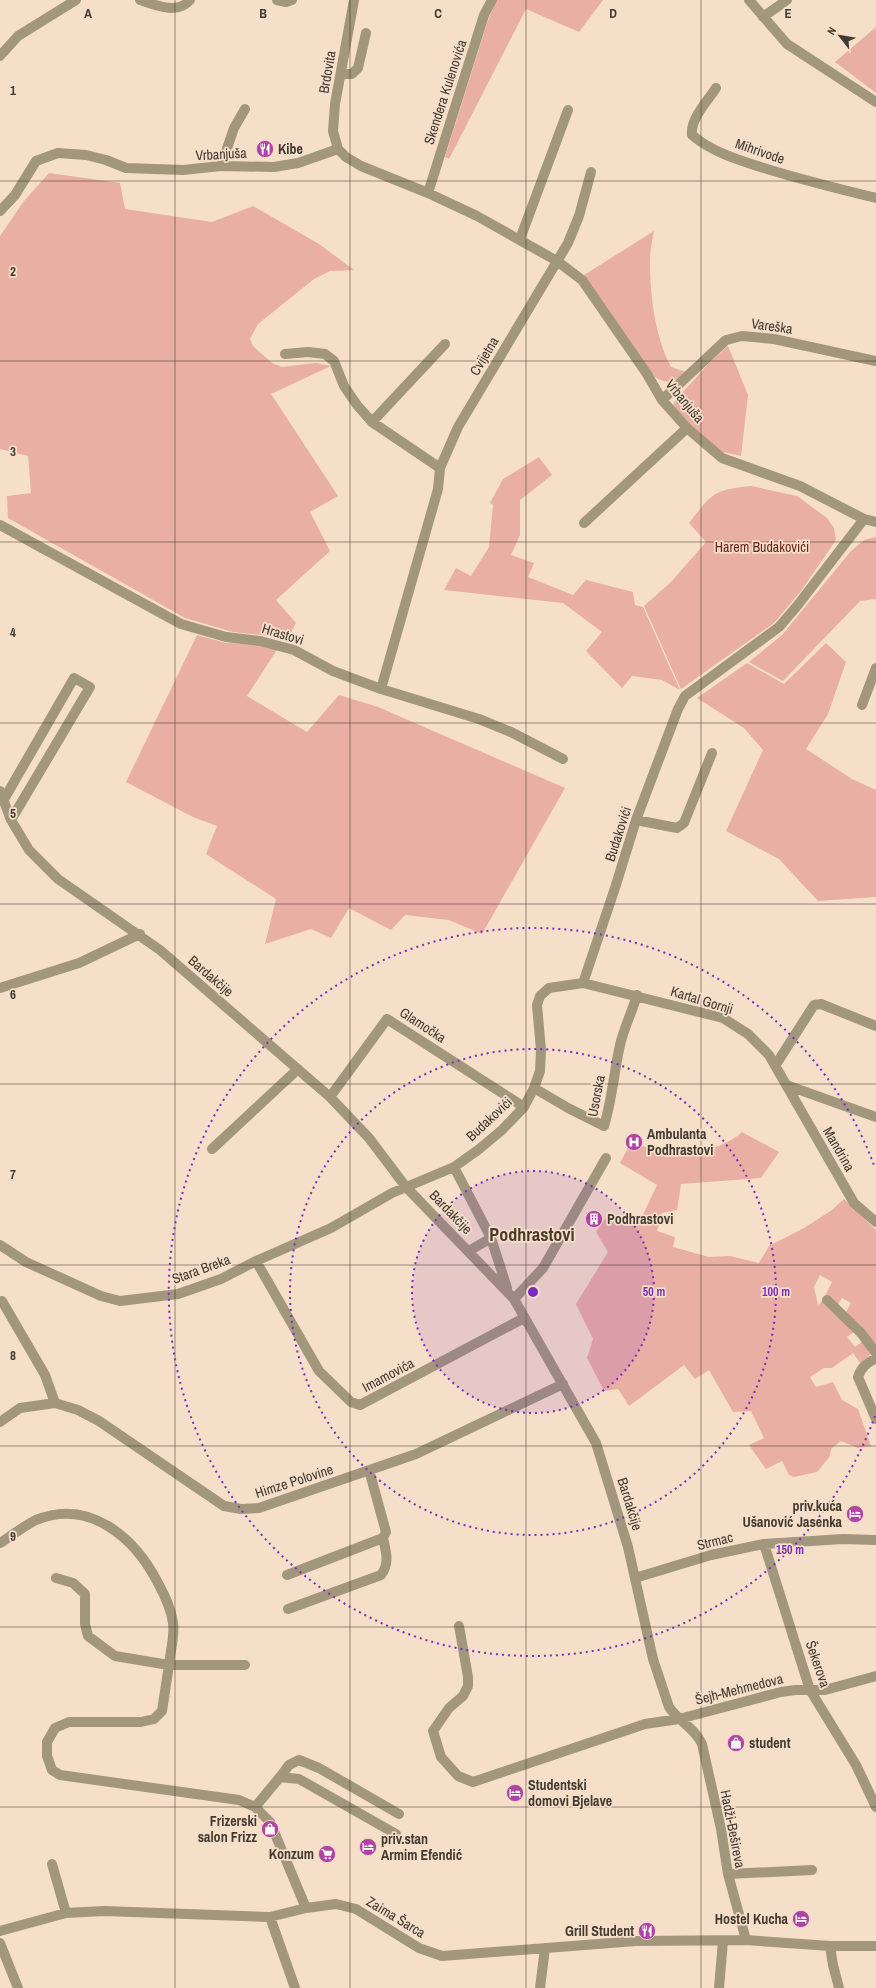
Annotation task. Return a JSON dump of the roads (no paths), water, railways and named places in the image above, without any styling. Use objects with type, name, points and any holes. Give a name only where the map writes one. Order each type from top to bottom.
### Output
[{"type":"street","points":[[0,56],[18,36],[76,0]]},
{"type":"street","points":[[140,0],[175,8],[187,4],[190,0]]},
{"type":"street","points":[[277,0],[286,2],[292,0]]},
{"type":"street","name":"Brdovita","points":[[338,148],[334,131],[335,104],[354,0]]},
{"type":"street","name":"Skendera Kulenovića","points":[[428,193],[484,15],[492,0]]},
{"type":"street","points":[[749,0],[763,18],[788,44],[876,102]]},
{"type":"street","points":[[763,18],[787,0]]},
{"type":"street","points":[[341,74],[352,74],[358,68],[366,33]]},
{"type":"street","name":"Mihrivode","points":[[716,88],[695,120],[692,128],[692,135],[702,143],[750,163],[809,182],[876,198]]},
{"type":"street","points":[[221,166],[234,128],[245,109]]},
{"type":"street","points":[[520,239],[568,110]]},
{"type":"street","name":"Vrbanjuša","points":[[0,211],[15,195],[36,161],[58,153],[86,154],[126,168],[183,170],[221,166],[274,167],[298,163],[338,148],[346,157],[361,166],[428,193],[520,239],[557,261],[582,280],[647,374],[662,400],[687,428],[722,458],[800,486],[864,519],[876,522]]},
{"type":"street","name":"Cvijetna","points":[[381,689],[438,489],[440,468],[458,427],[568,243],[579,216],[591,172]]},
{"type":"street","name":"Vareška","points":[[662,400],[726,340],[742,336],[774,339],[876,361]]},
{"type":"street","points":[[372,422],[445,344]]},
{"type":"street","points":[[285,354],[308,352],[326,354],[334,361],[344,386],[357,405],[372,422],[440,468]]},
{"type":"street","points":[[584,523],[687,428]]},
{"type":"street","name":"Budakovići","points":[[454,1167],[502,1130],[524,1107],[534,1088],[540,1071],[541,1050],[537,1005],[540,996],[549,988],[583,983],[636,820],[678,708],[685,696],[779,627],[798,606],[864,519]]},
{"type":"street","name":"Hrastovi","points":[[0,525],[181,624],[226,637],[260,640],[294,650],[333,671],[381,689],[479,719],[511,732],[564,759]]},
{"type":"street","points":[[862,705],[876,668]]},
{"type":"street","points":[[2,796],[74,678],[90,687],[11,820]]},
{"type":"street","points":[[636,820],[677,828],[684,823],[712,753]]},
{"type":"street","name":"Bardakčije","points":[[2,796],[11,820],[29,850],[58,878],[140,934],[330,1097],[369,1138],[406,1187],[511,1296]]},
{"type":"street","points":[[0,988],[80,963],[140,934]]},
{"type":"street","name":"Kartal Gornji","points":[[583,983],[637,995],[730,1021],[762,1047],[786,1085]]},
{"type":"street","name":"Usorska","points":[[534,1088],[568,1108],[604,1126],[609,1110],[610,1094],[621,1043],[637,995]]},
{"type":"street","points":[[775,1066],[814,1005],[821,1004],[876,1026]]},
{"type":"street","name":"Glamočka","points":[[330,1097],[387,1019],[524,1107]]},
{"type":"street","points":[[212,1149],[298,1069]]},
{"type":"street","points":[[786,1085],[876,1117]]},
{"type":"street","name":"Mandrina","points":[[786,1085],[854,1203],[876,1222]]},
{"type":"street","points":[[511,1296],[543,1268],[606,1158]]},
{"type":"street","name":"Bardakčije","points":[[406,1187],[454,1167],[491,1238],[511,1296],[564,1384],[596,1443],[628,1547],[658,1676],[668,1707],[689,1727]]},
{"type":"street","name":"Stara Breka","points":[[0,1245],[26,1262],[101,1296],[120,1301],[178,1294],[221,1279],[256,1261],[331,1228],[392,1193],[406,1187]]},
{"type":"street","points":[[469,1251],[491,1238]]},
{"type":"street","name":"Imamovića","points":[[256,1261],[319,1371],[351,1402],[360,1405],[524,1318]]},
{"type":"street","points":[[828,1300],[861,1333],[876,1353]]},
{"type":"street","points":[[2,1301],[45,1375],[55,1403]]},
{"type":"street","points":[[876,1358],[860,1370],[858,1377],[876,1419]]},
{"type":"street","name":"Himze Polovine","points":[[0,1422],[20,1408],[55,1403],[78,1410],[99,1421],[224,1506],[241,1509],[259,1508],[416,1454],[564,1384]]},
{"type":"street","points":[[287,1575],[382,1538],[386,1532],[369,1470]]},
{"type":"street","points":[[0,1543],[36,1520],[60,1515],[86,1516],[112,1527],[136,1548],[153,1572],[168,1603],[173,1624],[162,1711],[154,1719],[141,1722],[69,1722],[55,1728],[47,1742],[47,1756],[52,1770],[60,1775],[239,1800],[255,1807],[270,1822],[306,1908]]},
{"type":"street","points":[[288,1609],[381,1575],[386,1568],[387,1560],[382,1538]]},
{"type":"street","name":"Strmac","points":[[635,1578],[711,1555],[764,1544],[843,1539],[876,1540]]},
{"type":"street","name":"Šekerova","points":[[764,1544],[810,1690],[856,1766],[876,1807]]},
{"type":"street","points":[[56,1578],[73,1583],[84,1594],[86,1603],[85,1624],[88,1636],[115,1656],[169,1665],[245,1665]]},
{"type":"street","name":"Šejh-Mehmedova","points":[[459,1626],[468,1677],[468,1686],[464,1696],[449,1708],[433,1731],[441,1757],[458,1776],[473,1782],[645,1724],[679,1719],[781,1692],[837,1687],[876,1676]]},
{"type":"street","name":"Hadži-Bešireva","points":[[689,1727],[698,1736],[706,1760],[728,1874],[746,1940]]},
{"type":"street","points":[[255,1807],[289,1765],[299,1760],[318,1768],[399,1814]]},
{"type":"street","points":[[280,1777],[299,1779],[396,1834]]},
{"type":"street","points":[[52,1864],[66,1913]]},
{"type":"street","points":[[728,1874],[812,1870]]},
{"type":"street","name":"Zaima Šarca","points":[[0,1931],[66,1913],[104,1911],[270,1917],[306,1908],[336,1904],[356,1909],[419,1948],[442,1956],[636,1940],[746,1940],[830,1946],[876,1946]]},
{"type":"street","points":[[270,1917],[295,1988]]},
{"type":"street","points":[[718,1988],[723,1941]]},
{"type":"street","points":[[0,1943],[18,1988]]},
{"type":"street","points":[[830,1946],[839,1988]]},
{"type":"street","points":[[540,1988],[545,1948]]},
{"type":"place","name":"Kibe","points":[[265,149]]},
{"type":"place","name":"Ambulanta Podhrastovi","points":[[634,1142]]},
{"type":"place","name":"Podhrastovi","points":[[594,1219]]},
{"type":"place","name":"priv.kuća Ušanović Jasenka","points":[[855,1514]]},
{"type":"place","name":"student","points":[[736,1743]]},
{"type":"place","name":"Studentski domovi Bjelave","points":[[515,1793]]},
{"type":"place","name":"Frizerski salon Frizz","points":[[270,1829]]},
{"type":"place","name":"priv.stan Armim Efendić","points":[[368,1847]]},
{"type":"place","name":"Konzum","points":[[327,1854]]},
{"type":"place","name":"Hostel Kucha","points":[[801,1919]]},
{"type":"place","name":"Grill Student","points":[[647,1931]]},
{"type":"district","name":"Podhrastovi","points":[[532,1234]]},
{"type":"park label","name":"Harem Budakovići","points":[[762,547]]}]
